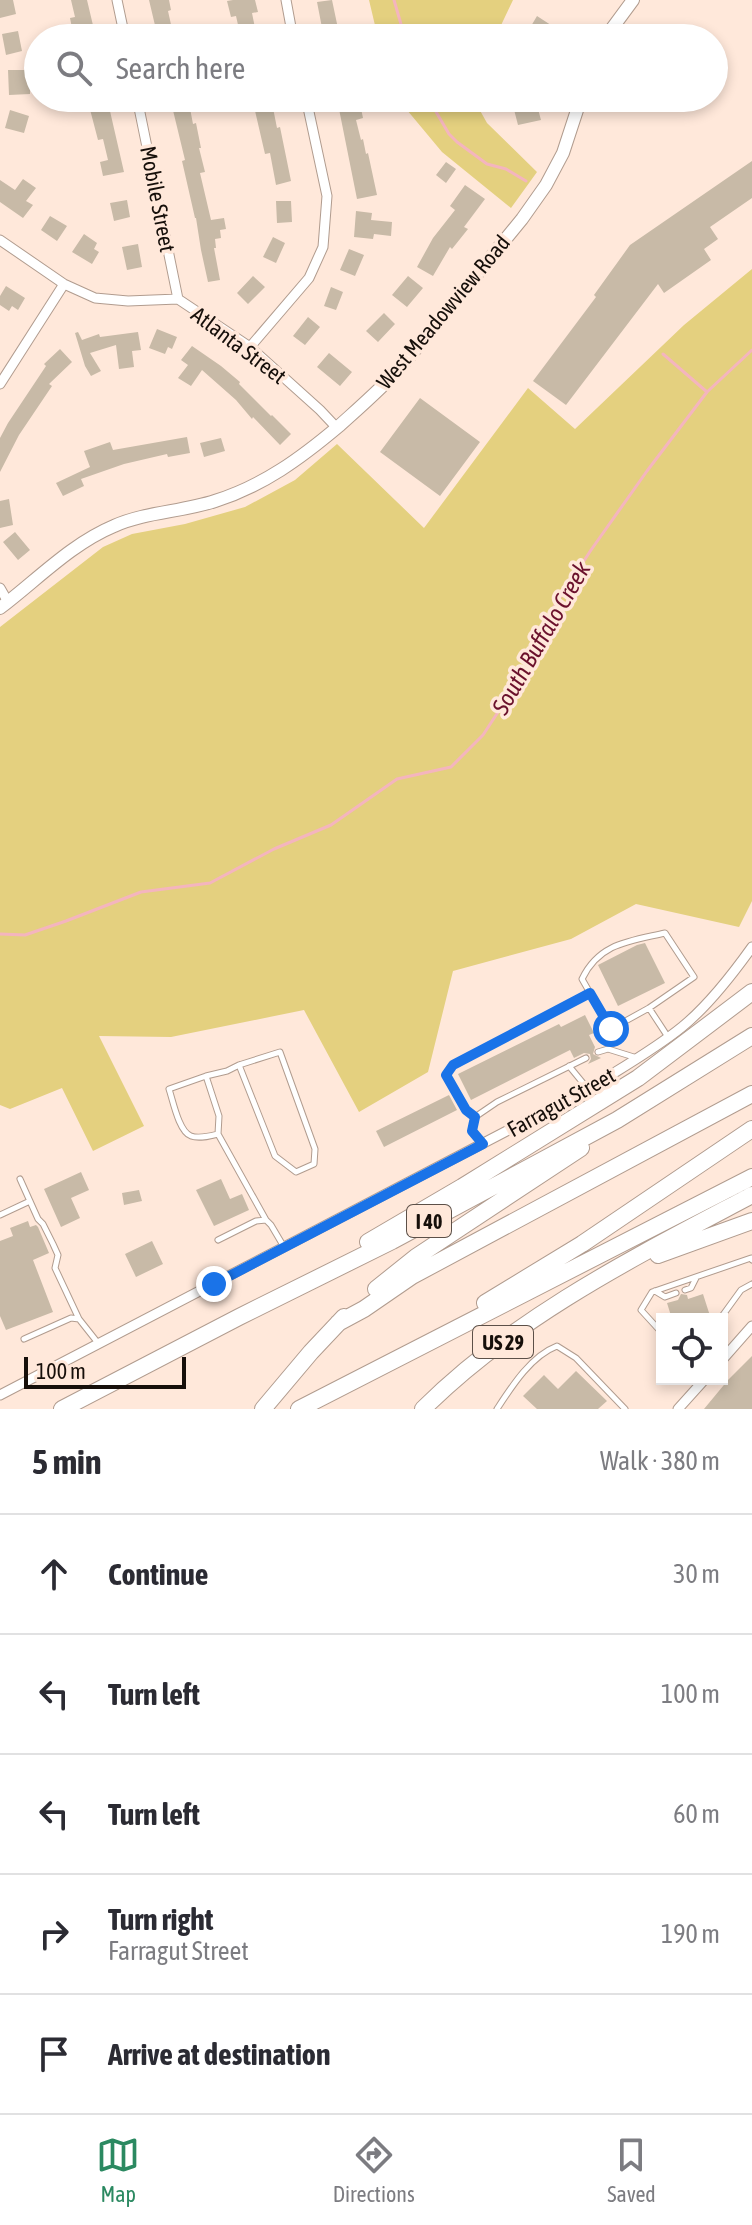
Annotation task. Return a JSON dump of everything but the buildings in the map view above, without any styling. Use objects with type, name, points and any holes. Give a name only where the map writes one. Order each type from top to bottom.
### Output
[{"type":"highway","points":[[239,1317],[462,1187],[638,1078],[752,992]]},
{"type":"highway","name":"I 40","points":[[62,1409],[392,1241],[617,1120],[752,1036]]},
{"type":"highway","points":[[338,1323],[412,1276],[752,1094]]},
{"type":"highway","points":[[263,1409],[359,1302],[416,1257],[568,1159],[617,1120]]},
{"type":"highway","points":[[403,1355],[432,1334],[582,1244],[752,1129]]},
{"type":"highway","points":[[304,1407],[752,1177]]},
{"type":"highway","name":"US 29","points":[[423,1409],[482,1357],[590,1283],[752,1195]]},
{"type":"highway","points":[[590,1283],[752,1221]]},
{"type":"street","points":[[117,0],[122,24]]},
{"type":"street","points":[[286,0],[290,24]]},
{"type":"street","points":[[615,24],[633,0]]},
{"type":"street","name":"Mobile Street","points":[[140,112],[178,299]]},
{"type":"street","points":[[250,347],[309,278],[323,247],[327,196],[309,112]]},
{"type":"street","name":"West Meadowview Road","points":[[4,605],[81,543],[115,525],[244,491],[300,458],[408,360],[532,205],[556,170],[577,112]]},
{"type":"street","name":"Atlanta Street","points":[[0,240],[64,284],[95,298],[128,301],[178,299],[250,347],[336,427]]},
{"type":"street","points":[[0,384],[64,284]]},
{"type":"street","points":[[0,588],[4,605]]},
{"type":"street","name":"Farragut Street","points":[[0,1395],[593,1086],[683,1026],[720,990],[752,947]]},
{"type":"street","points":[[728,1353],[752,1326]]},
{"type":"street","points":[[678,1409],[700,1385]]},
{"type":"lane","points":[[665,933],[694,977],[611,1029],[590,993],[582,979],[589,964],[615,945],[665,933]]},
{"type":"lane","points":[[475,1117],[466,1110],[446,1075],[453,1065],[590,993]]},
{"type":"lane","points":[[649,1008],[668,1037]]},
{"type":"lane","points":[[598,1052],[608,1049],[637,1059]]},
{"type":"lane","points":[[218,1134],[188,1135],[182,1128],[169,1089],[227,1071],[239,1065],[280,1052],[315,1149],[314,1164],[296,1172],[275,1156],[239,1065]]},
{"type":"lane","points":[[483,1144],[472,1131],[475,1117],[497,1102],[586,1058]]},
{"type":"lane","points":[[569,1066],[583,1083],[593,1086]]},
{"type":"lane","points":[[206,1076],[219,1116],[218,1134],[284,1247]]},
{"type":"lane","points":[[20,1179],[58,1255],[55,1268],[79,1319],[99,1344]]},
{"type":"lane","points":[[0,1215],[30,1201]]},
{"type":"lane","points":[[218,1240],[256,1221],[266,1220]]},
{"type":"lane","points":[[656,1326],[641,1310],[652,1292],[752,1260]]},
{"type":"lane","points":[[685,1290],[691,1288],[697,1277]]},
{"type":"lane","points":[[724,1313],[741,1290],[752,1284]]},
{"type":"lane","points":[[655,1291],[665,1297],[676,1293]]},
{"type":"lane","points":[[24,1339],[71,1318],[79,1319]]},
{"type":"lane","points":[[497,1409],[511,1387],[545,1350],[557,1346],[576,1358],[625,1409]]},
{"type":"shaded area","points":[[369,0],[513,0],[502,24],[375,24]]},
{"type":"shaded area","points":[[409,112],[481,112],[487,123],[537,172],[511,208],[442,152]]},
{"type":"shaded area","points":[[752,269],[752,901],[739,927],[636,904],[571,939],[453,971],[428,1072],[359,1112],[304,1010],[171,1037],[99,1036],[144,1126],[93,1151],[62,1088],[10,1109],[0,1105],[0,627],[103,547],[132,534],[185,524],[245,507],[295,480],[337,444],[424,528],[528,388],[575,429],[684,325]]},
{"type":"waterway","points":[[394,0],[401,24]]},
{"type":"waterway","points":[[436,112],[457,142],[487,164],[506,169],[526,181]]},
{"type":"waterway","name":"South Buffalo Creek","points":[[0,934],[25,935],[141,892],[210,883],[274,849],[331,825],[397,779],[451,767],[483,735],[525,671],[555,605],[647,471],[707,392],[752,350]]},
{"type":"waterway","points":[[663,354],[707,392]]},
{"type":"route","points":[[214,1284],[483,1144],[472,1131],[475,1117],[466,1110],[446,1075],[453,1065],[590,993],[611,1029]]}]
